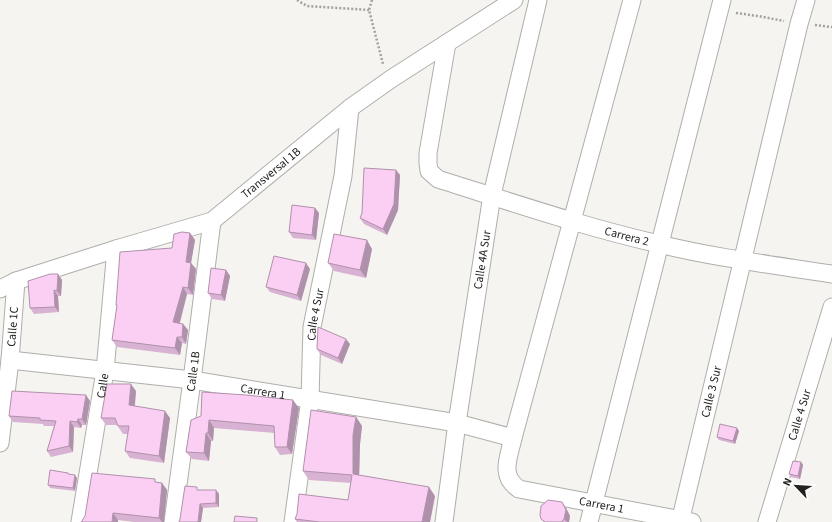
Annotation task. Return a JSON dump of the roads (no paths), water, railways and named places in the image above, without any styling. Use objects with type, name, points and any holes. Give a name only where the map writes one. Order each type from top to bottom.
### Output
[{"type":"street","name":"Transversal 1B","points":[[0,290],[16,281],[212,222],[350,108],[391,79],[514,0]]},
{"type":"street","name":"Calle 4A Sur","points":[[444,522],[457,423],[492,195],[538,0]]},
{"type":"street","points":[[513,438],[632,0]]},
{"type":"street","name":"Calle 3 Sur","points":[[684,521],[742,260],[806,0]]},
{"type":"street","points":[[589,522],[720,6]]},
{"type":"street","name":"Carrera 2","points":[[447,43],[428,153],[429,171],[438,179],[572,221],[659,244],[742,260],[832,274]]},
{"type":"street","name":"Calle 4 Sur","points":[[293,522],[310,398],[312,327],[343,176],[350,108]]},
{"type":"street","name":"Calle 1B","points":[[173,522],[212,222]]},
{"type":"street","name":"Calle","points":[[80,522],[106,371],[116,250]]},
{"type":"street","name":"Calle 1C","points":[[0,443],[10,360],[16,281]]},
{"type":"street","name":"Calle 4 Sur","points":[[767,522],[832,307]]},
{"type":"street","name":"Carrera 1","points":[[10,360],[192,380],[457,423],[513,438],[506,470],[508,478],[513,485],[519,489],[684,521]]}]
